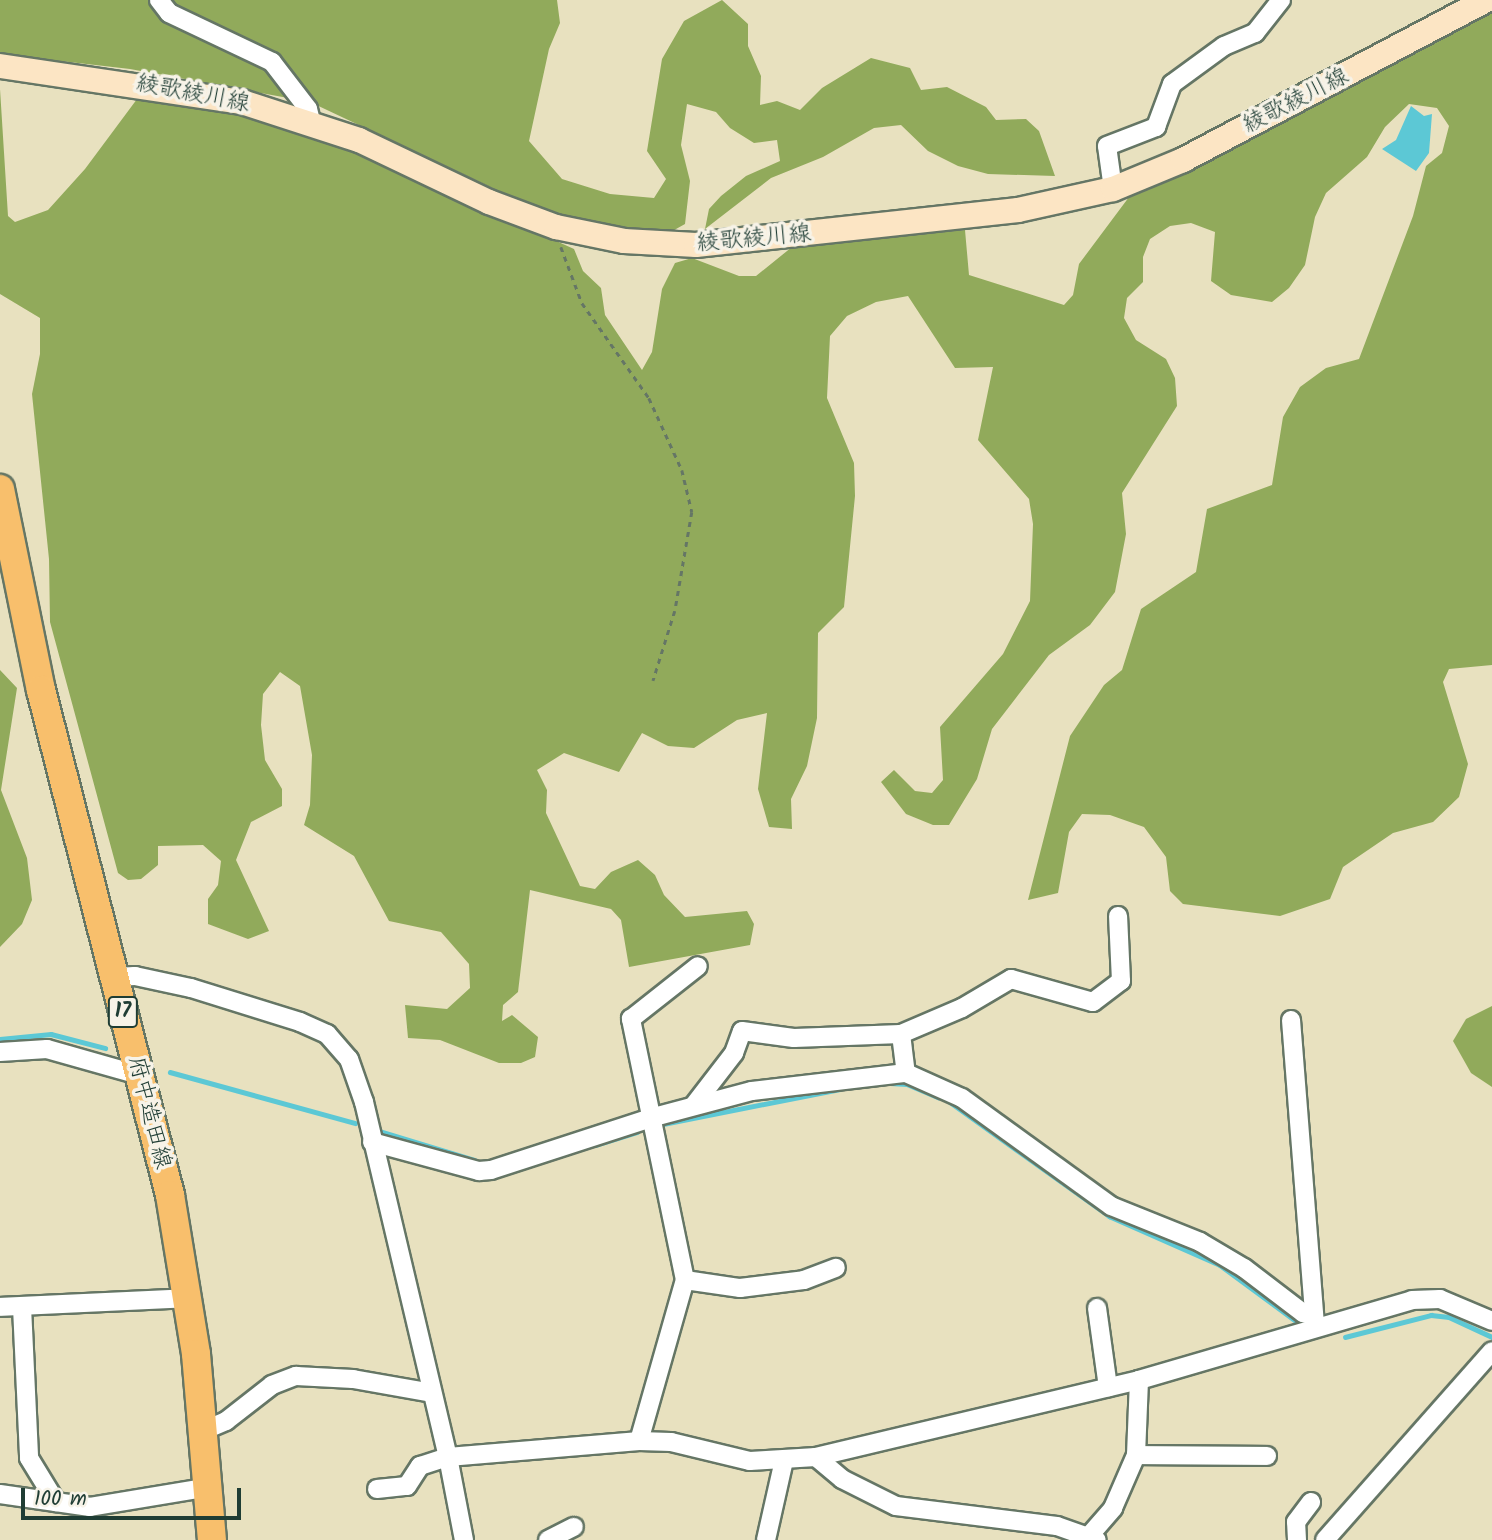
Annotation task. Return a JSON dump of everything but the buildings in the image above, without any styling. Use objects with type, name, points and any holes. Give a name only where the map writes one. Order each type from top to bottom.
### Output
[{"type":"main road","name":"綾歌綾川線","points":[[0,66],[186,91],[311,121],[556,227],[658,244],[743,243],[1018,210],[1113,190],[1183,160],[1487,0]]},
{"type":"main road","name":"府中造田線","points":[[0,489],[41,690],[170,1195],[188,1298],[205,1430],[212,1540]]},
{"type":"street","points":[[159,0],[169,13],[272,62],[308,109],[311,121]]},
{"type":"street","points":[[1113,190],[1107,146],[1156,127],[1172,84],[1206,58],[1255,33],[1281,0]]},
{"type":"street","points":[[694,1105],[734,1053],[742,1031],[794,1038],[901,1034],[962,1008],[1012,979],[1093,1002],[1113,991],[1121,981],[1118,916]]},
{"type":"street","points":[[639,1441],[685,1280],[654,1117],[631,1019],[698,966]]},
{"type":"street","points":[[114,977],[135,976],[191,988],[327,1034],[354,1067],[448,1457],[464,1540]]},
{"type":"street","points":[[1291,1020],[1314,1321]]},
{"type":"street","points":[[901,1034],[906,1073]]},
{"type":"street","points":[[0,1052],[47,1049],[139,1075]]},
{"type":"street","points":[[372,1142],[479,1171],[694,1105],[820,1081],[906,1073],[961,1098],[1111,1206],[1200,1242],[1244,1268],[1314,1321]]},
{"type":"street","points":[[685,1280],[740,1288],[804,1280],[836,1268]]},
{"type":"street","points":[[0,1307],[188,1298]]},
{"type":"street","points":[[377,1489],[407,1486],[420,1466],[448,1457],[639,1441],[671,1442],[750,1461],[816,1457],[1139,1380],[1314,1321],[1412,1300],[1440,1299],[1492,1321]]},
{"type":"street","points":[[22,1307],[29,1458],[56,1502]]},
{"type":"street","points":[[1097,1308],[1108,1387]]},
{"type":"street","points":[[1325,1540],[1492,1351]]},
{"type":"street","points":[[205,1430],[226,1421],[272,1385],[296,1376],[353,1379],[432,1393]]},
{"type":"street","points":[[816,1457],[842,1479],[896,1506],[1057,1526],[1093,1538],[1113,1508],[1120,1484],[1136,1455],[1139,1380]]},
{"type":"street","points":[[1136,1455],[1266,1456]]},
{"type":"street","points":[[766,1540],[784,1460]]},
{"type":"street","points":[[0,1494],[90,1507],[209,1487]]},
{"type":"street","points":[[1297,1540],[1296,1522],[1311,1502]]},
{"type":"street","points":[[548,1540],[574,1527]]},
{"type":"path","points":[[556,227],[564,261],[582,303],[649,398],[682,470],[692,512],[675,611],[653,681]]},
{"type":"green space","points":[[0,0],[557,0],[560,23],[549,49],[529,141],[562,179],[610,194],[654,198],[666,179],[647,151],[662,59],[684,21],[722,0],[748,24],[748,46],[761,76],[760,105],[777,101],[800,110],[822,88],[871,58],[910,68],[921,90],[947,87],[986,107],[996,120],[1026,119],[1039,131],[1055,176],[988,174],[958,166],[928,151],[901,125],[874,128],[823,157],[771,178],[705,229],[709,209],[721,196],[746,176],[780,161],[777,140],[754,143],[730,128],[716,112],[687,104],[681,145],[690,181],[685,224],[667,234],[607,226],[552,216],[310,102],[130,69],[0,54]]},
{"type":"green space","points":[[1492,10],[1492,665],[1449,669],[1443,682],[1468,764],[1459,797],[1433,822],[1393,833],[1343,867],[1330,899],[1280,916],[1183,904],[1170,891],[1166,857],[1144,827],[1110,815],[1082,814],[1069,832],[1058,893],[1028,900],[1070,736],[1104,685],[1122,670],[1141,609],[1196,572],[1207,509],[1272,485],[1283,417],[1300,387],[1326,368],[1359,359],[1413,216],[1426,166],[1442,153],[1449,126],[1437,108],[1409,104],[1385,127],[1367,157],[1326,193],[1315,217],[1305,265],[1289,288],[1272,302],[1231,295],[1211,281],[1215,232],[1191,223],[1170,226],[1150,239],[1143,257],[1143,282],[1127,298],[1124,318],[1136,340],[1166,359],[1175,378],[1177,406],[1122,493],[1126,534],[1115,592],[1090,625],[1049,655],[992,729],[977,779],[949,825],[933,825],[906,814],[881,782],[894,770],[915,791],[932,793],[943,780],[940,727],[1003,654],[1030,601],[1033,524],[1029,499],[978,440],[993,367],[955,368],[908,296],[876,302],[847,316],[830,336],[827,398],[854,463],[855,496],[844,607],[818,633],[817,718],[807,766],[791,799],[792,829],[769,827],[758,789],[767,713],[737,720],[694,748],[668,746],[642,733],[619,772],[564,753],[537,770],[547,790],[546,813],[580,886],[595,889],[611,872],[638,860],[655,875],[664,895],[685,917],[747,911],[754,924],[750,945],[629,967],[621,920],[611,909],[530,890],[518,992],[503,1005],[502,1021],[512,1015],[538,1037],[535,1057],[521,1063],[499,1063],[440,1040],[408,1038],[405,1005],[447,1009],[470,988],[469,964],[441,932],[389,921],[354,856],[304,825],[310,805],[312,755],[300,686],[280,672],[263,694],[261,725],[265,760],[282,789],[282,806],[251,822],[236,860],[269,931],[248,939],[208,924],[208,899],[218,885],[221,861],[203,845],[158,846],[158,865],[141,879],[128,880],[118,873],[50,622],[49,559],[32,394],[40,354],[40,318],[0,294],[0,89],[8,216],[15,222],[48,210],[85,169],[143,91],[315,132],[574,249],[583,271],[601,288],[605,315],[642,370],[652,352],[662,289],[675,263],[692,258],[739,276],[756,276],[792,247],[965,230],[969,275],[1064,305],[1073,295],[1079,264],[1132,193]]},
{"type":"green space","points":[[0,670],[17,688],[1,790],[27,858],[32,900],[22,924],[0,947]]},
{"type":"green space","points":[[1492,1006],[1492,1087],[1471,1073],[1453,1041],[1466,1019]]},
{"type":"water","points":[[1411,106],[1424,116],[1432,114],[1429,153],[1416,171],[1382,149],[1396,140]]},
{"type":"waterway","points":[[0,1039],[51,1034],[105,1048]]},
{"type":"waterway","points":[[170,1072],[355,1123]]},
{"type":"waterway","points":[[890,1083],[907,1084],[938,1097]]},
{"type":"waterway","points":[[663,1124],[840,1089]]},
{"type":"waterway","points":[[950,1102],[1109,1216],[1220,1265],[1296,1321]]},
{"type":"waterway","points":[[379,1131],[475,1160]]},
{"type":"waterway","points":[[595,1145],[637,1132]]},
{"type":"waterway","points":[[1345,1337],[1431,1315],[1449,1317],[1492,1337]]}]
